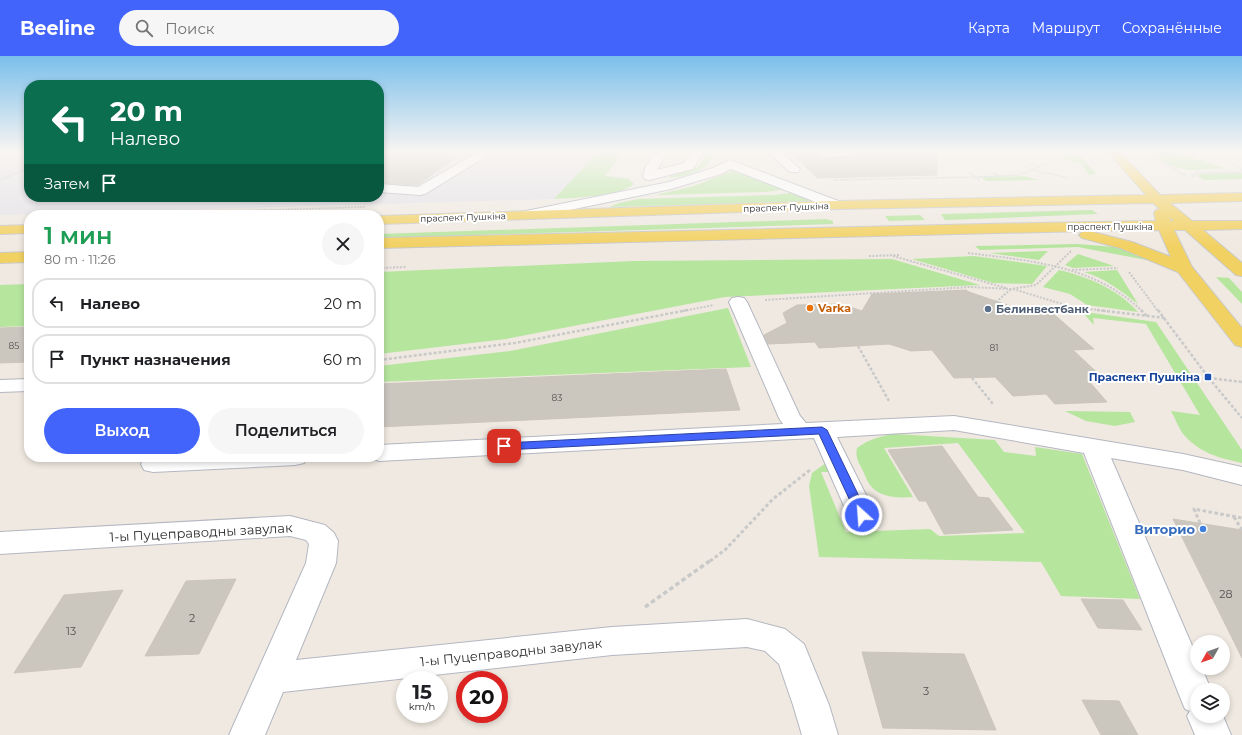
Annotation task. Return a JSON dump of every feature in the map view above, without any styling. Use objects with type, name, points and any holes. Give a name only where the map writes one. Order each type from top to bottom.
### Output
[{"type":"main road","points":[[1143,184],[1157,199],[1242,271]]},
{"type":"main road","name":"праспект Пушкіна","points":[[384,220],[836,205],[1242,197]]},
{"type":"main road","points":[[1157,199],[1165,226],[1184,268],[1242,341]]},
{"type":"main road","points":[[836,205],[856,212],[866,220],[866,224],[863,227],[852,232]]},
{"type":"main road","name":"праспект Пушкіна","points":[[384,243],[1034,227],[1242,225]]},
{"type":"main road","points":[[1034,227],[1097,236],[1126,245],[1184,268]]},
{"type":"main road","points":[[0,230],[24,229]]},
{"type":"main road","points":[[0,258],[24,257]]},
{"type":"street","points":[[384,188],[420,192],[434,184]]},
{"type":"street","points":[[643,191],[646,184]]},
{"type":"street","points":[[526,215],[672,184]]},
{"type":"street","points":[[788,184],[836,205]]},
{"type":"street","points":[[738,302],[790,418],[818,438],[862,515]]},
{"type":"street","points":[[0,386],[24,385]]},
{"type":"street","points":[[384,453],[818,438],[903,426],[954,423],[1183,462],[1242,476]]},
{"type":"street","points":[[1094,447],[1191,683]]},
{"type":"street","points":[[155,462],[154,464],[194,462]]},
{"type":"street","name":"1-ы Пуцеправодны завулак","points":[[0,543],[290,526],[315,532],[324,541],[321,563],[271,678],[612,642],[747,633],[774,639],[792,655],[811,705],[820,735]]},
{"type":"street","points":[[247,735],[271,678]]},
{"type":"street","points":[[1208,723],[1213,735]]},
{"type":"path","points":[[384,359],[515,343],[722,303],[969,287],[1011,289],[1036,285],[1071,250],[1078,252]]},
{"type":"path","points":[[965,253],[1057,265],[1072,270],[1125,296],[1147,316]]},
{"type":"path","points":[[891,256],[1072,307],[1165,318]]},
{"type":"path","points":[[1072,270],[1126,267],[1208,378],[1242,418]]},
{"type":"path","points":[[996,302],[1011,289]]},
{"type":"path","points":[[858,346],[903,426]]},
{"type":"path","points":[[1208,378],[1242,382]]},
{"type":"path","points":[[612,642],[631,617],[725,550],[773,499],[818,438]]},
{"type":"path","points":[[1200,523],[1194,509],[1242,518]]},
{"type":"path","points":[[1234,517],[1242,530]]},
{"type":"shaded area","points":[[0,184],[24,184],[24,202],[384,202],[384,184],[568,184],[554,199],[173,210],[24,210],[24,214],[0,215]]},
{"type":"green space","points":[[568,184],[634,184],[627,188],[607,194],[554,199]]},
{"type":"green space","points":[[700,184],[771,184],[787,189],[766,192],[656,195]]},
{"type":"green space","points":[[796,192],[817,201],[610,207],[619,203],[638,199],[774,195]]},
{"type":"green space","points":[[1092,210],[1098,214],[945,220],[941,214]]},
{"type":"green space","points":[[920,215],[925,220],[889,221],[885,216]]},
{"type":"green space","points":[[826,219],[833,221],[833,224],[384,238],[384,234]]},
{"type":"green space","points":[[1077,244],[1115,247],[1152,261],[1078,247],[980,250],[975,246]]},
{"type":"green space","points":[[1048,251],[1039,260],[990,253]]},
{"type":"green space","points":[[1078,254],[1114,266],[1073,268],[1065,265]]},
{"type":"green space","points":[[974,256],[1047,266],[1032,284],[993,283],[912,259]]},
{"type":"green space","points":[[892,259],[980,285],[725,297],[506,339],[384,353],[384,272],[634,261]]},
{"type":"green space","points":[[1059,270],[1081,276],[1112,290],[1138,312],[1087,305],[1070,294],[1043,287]]},
{"type":"green space","points":[[1117,270],[1138,304],[1106,281],[1084,272]]},
{"type":"green space","points":[[1216,277],[1229,278],[1242,292],[1242,304]]},
{"type":"green space","points":[[24,284],[24,326],[0,327],[0,285]]},
{"type":"green space","points":[[728,308],[751,367],[384,382],[384,365],[510,351]]},
{"type":"green space","points":[[1083,313],[1156,322],[1242,450],[1242,463],[1210,454],[1190,441],[1182,433],[1171,411],[1200,415],[1146,324],[1093,318],[1094,325]]},
{"type":"green space","points":[[1065,411],[1130,412],[1135,422],[1115,426],[1086,421]]},
{"type":"green space","points":[[895,434],[995,440],[1004,452],[1036,456],[1035,447],[1082,454],[1140,599],[1061,596],[1041,562],[819,557],[809,486],[812,473],[830,460],[836,472],[821,472],[846,532],[930,529],[939,536],[1025,533],[958,443],[884,448],[913,497],[884,495],[874,489],[869,483],[859,463],[857,458],[857,448],[875,438]]},
{"type":"building","points":[[392,184],[420,184],[418,185]]},
{"type":"building","points":[[966,290],[1019,309],[1050,311],[1094,349],[1073,350],[1105,380],[1087,379],[1107,402],[1055,404],[1046,394],[1013,396],[995,377],[954,378],[932,350],[911,351],[889,344],[819,348],[815,342],[768,344],[764,335],[787,323],[783,313],[797,305],[841,304],[862,311],[872,294]]},
{"type":"building","points":[[24,327],[24,362],[0,363],[0,328]]},
{"type":"building","points":[[726,369],[740,410],[384,427],[384,384]]},
{"type":"building","points":[[942,446],[978,497],[989,498],[1013,530],[944,534],[926,501],[919,501],[888,450]]},
{"type":"building","points":[[1173,519],[1242,530],[1242,658]]},
{"type":"building","points":[[236,579],[199,654],[145,656],[186,581]]},
{"type":"building","points":[[123,590],[81,667],[14,673],[64,595]]},
{"type":"building","points":[[1081,599],[1123,600],[1142,630],[1098,628]]},
{"type":"building","points":[[862,652],[964,654],[996,730],[883,728]]},
{"type":"building","points":[[1082,700],[1119,701],[1138,735],[1101,735]]},
{"type":"place","name":"Varka","points":[[810,308]]},
{"type":"place","name":"Белинвестбанк","points":[[988,309]]},
{"type":"place","name":"Праспект Пушкіна","points":[[1208,377]]},
{"type":"place","name":"Виторио","points":[[1203,529]]},
{"type":"route","points":[[504,446],[822,430],[862,515]]}]
